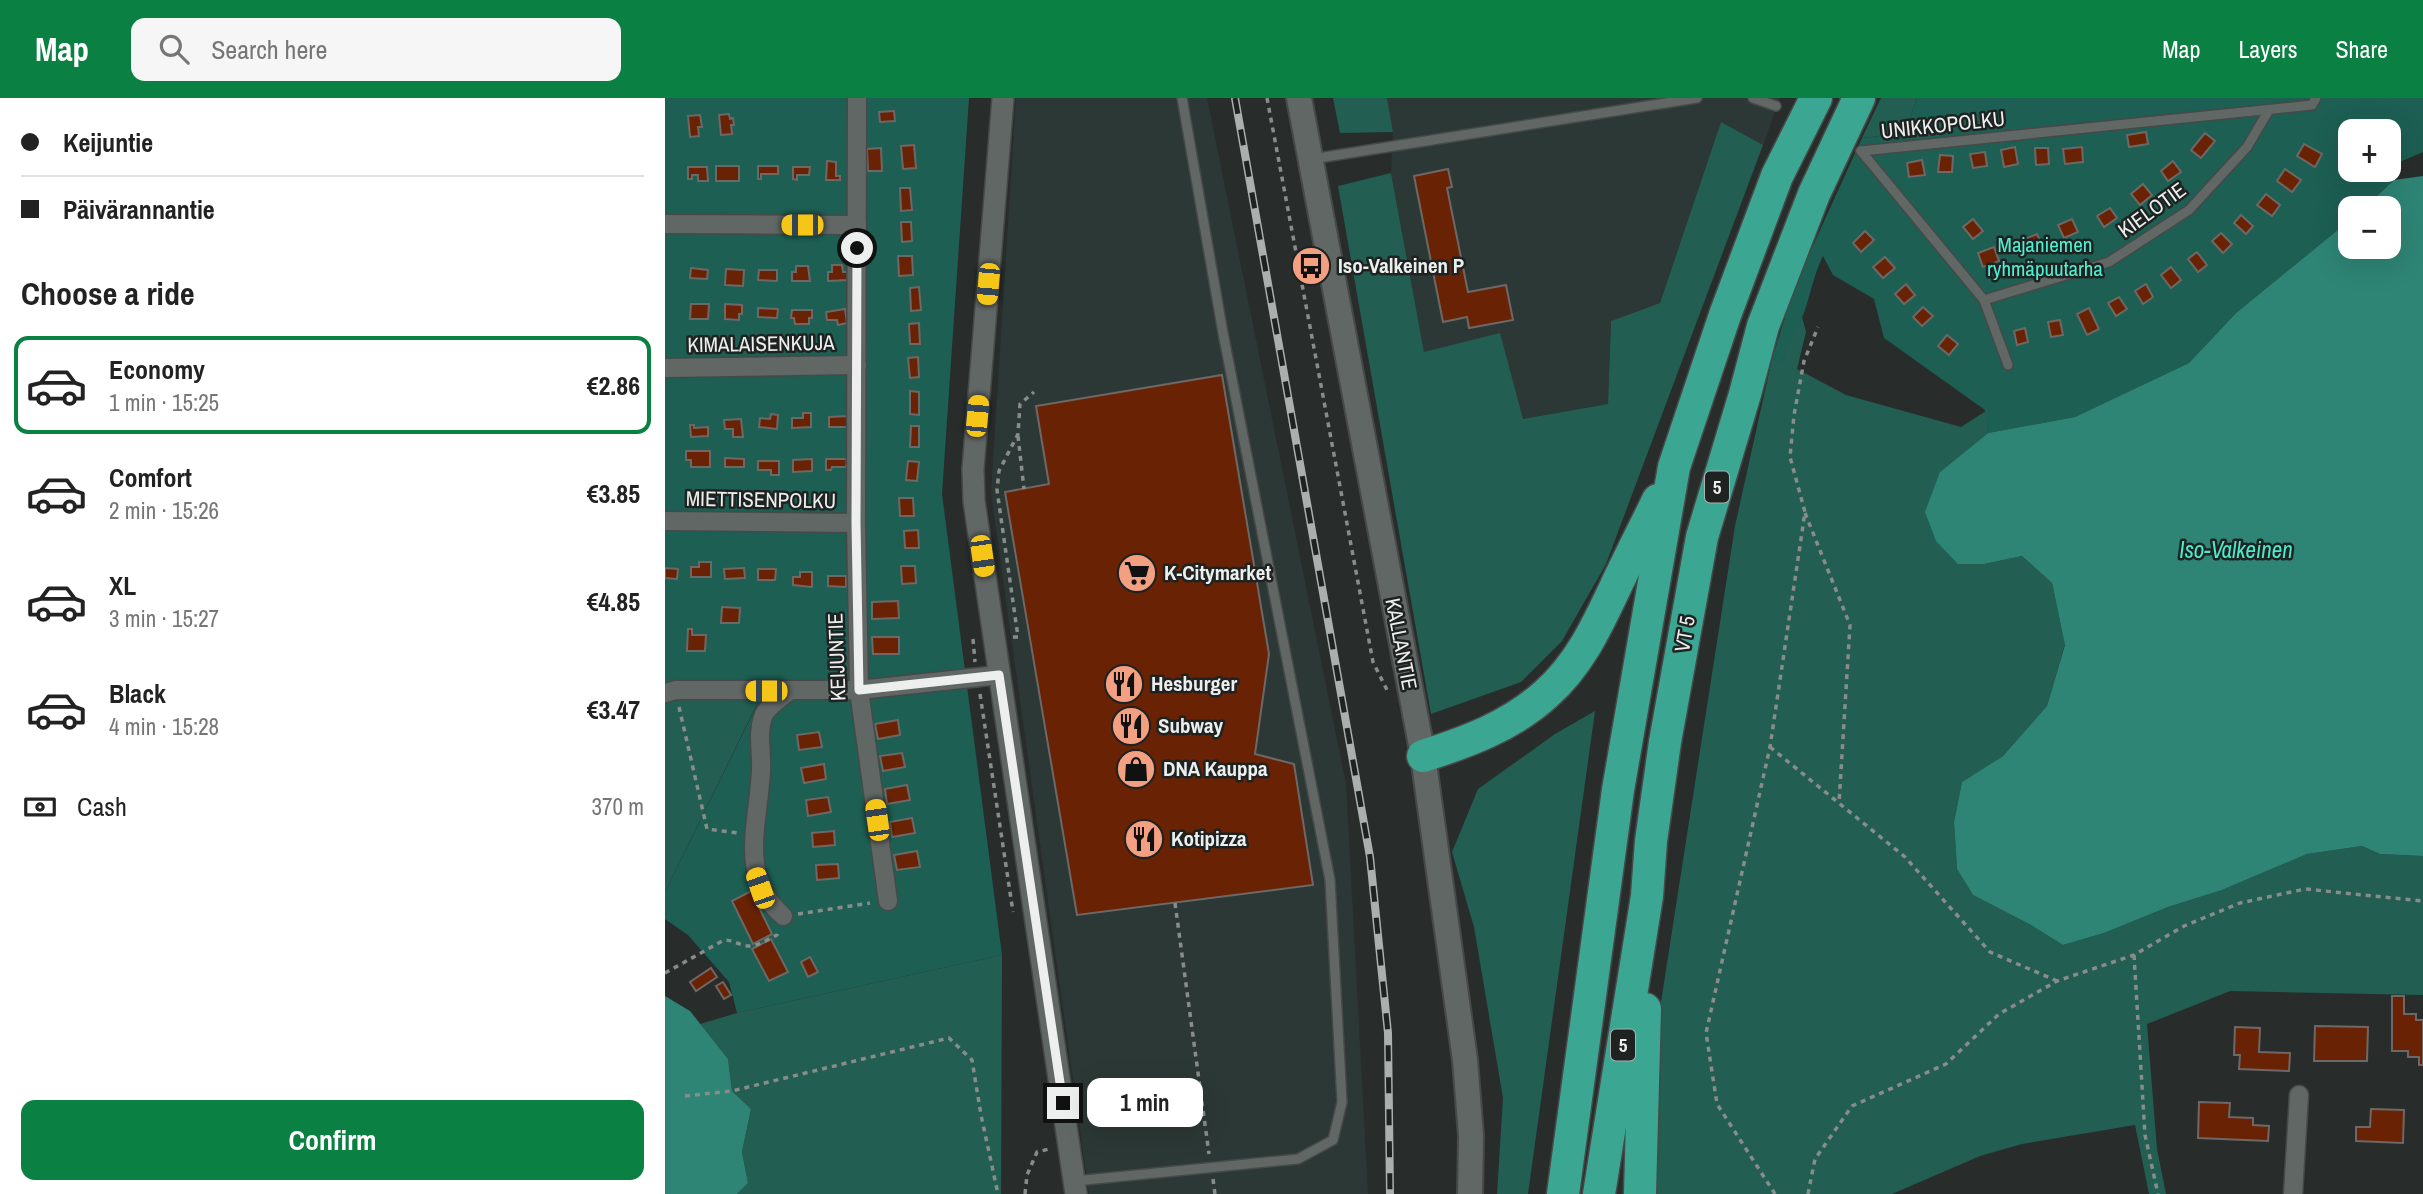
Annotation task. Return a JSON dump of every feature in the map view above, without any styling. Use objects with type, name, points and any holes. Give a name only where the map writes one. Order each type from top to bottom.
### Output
[{"type":"highway","name":"VT 5","points":[[1563,1194],[1616,803],[1674,467],[1725,315],[1777,176],[1817,98]]},
{"type":"highway","name":"VT 5","points":[[1599,1194],[1647,896],[1651,841],[1665,742],[1702,537],[1763,326],[1814,194],[1859,98]]},
{"type":"highway","points":[[1423,756],[1497,728],[1545,695],[1567,673],[1602,617],[1674,467]]},
{"type":"highway","points":[[1640,1194],[1647,896]]},
{"type":"main road","name":"KALLANTIE","points":[[1299,98],[1423,756],[1465,1060],[1471,1136],[1470,1194]]},
{"type":"street","name":"KEIJUNTIE","points":[[857,98],[856,523],[859,690],[888,901]]},
{"type":"street","points":[[1003,98],[973,469],[983,639],[999,675],[1075,1187]]},
{"type":"street","points":[[665,224],[857,225]]},
{"type":"street","name":"KIMALAISENKUJA","points":[[665,368],[857,365]]},
{"type":"street","name":"MIETTISENPOLKU","points":[[665,521],[856,523]]},
{"type":"street","points":[[669,689],[859,690],[999,675]]},
{"type":"street","points":[[783,916],[770,905],[760,888],[754,860],[754,836],[761,765],[758,735],[764,713],[789,691]]},
{"type":"street","points":[[2293,1194],[2299,1095]]},
{"type":"lane","points":[[1075,1187],[1298,1159],[1333,1140],[1342,1102],[1330,880],[1223,333],[1182,98]]},
{"type":"lane","points":[[1310,160],[1697,98]]},
{"type":"lane","points":[[1753,98],[1776,106]]},
{"type":"lane","name":"UNIKKOPOLKU","points":[[1984,300],[1861,151],[2312,106],[2316,98]]},
{"type":"lane","name":"KIELOTIE","points":[[1984,300],[2109,262],[2189,210],[2247,147],[2269,110]]},
{"type":"lane","points":[[1984,300],[2008,365]]},
{"type":"path","points":[[1267,98],[1373,662],[1393,703]]},
{"type":"path","points":[[1818,327],[1804,361],[1794,415],[1790,457],[1805,512],[1850,625],[1839,803]]},
{"type":"path","points":[[1024,489],[1018,434],[1020,404],[1034,392]]},
{"type":"path","points":[[983,639],[1018,637],[997,490],[999,471],[1018,434]]},
{"type":"path","points":[[1775,1194],[1717,1104],[1706,1033],[1770,747],[1805,512]]},
{"type":"path","points":[[669,689],[708,829],[754,836]]},
{"type":"path","points":[[1770,747],[1905,857],[1990,952],[2057,981]]},
{"type":"path","points":[[1808,1194],[1815,1159],[1852,1107],[1946,1064],[1999,1014],[2057,981],[2134,955],[2184,926],[2240,903],[2305,889],[2423,901]]},
{"type":"path","points":[[665,973],[724,940],[734,940],[746,946],[766,940],[777,934],[783,916],[888,901]]},
{"type":"path","points":[[1175,902],[1215,1194]]},
{"type":"path","points":[[2134,955],[2145,1135],[2158,1194]]},
{"type":"path","points":[[685,1096],[732,1091],[949,1038],[972,1060],[998,1194]]},
{"type":"path","points":[[1025,1194],[1027,1175],[1037,1152],[1049,1149]]},
{"type":"shaded area","points":[[1016,98],[1207,98],[1346,784],[1368,1194],[1089,1194],[991,493]]},
{"type":"shaded area","points":[[1333,98],[1387,98],[1393,132],[1340,133]]},
{"type":"shaded area","points":[[1387,98],[1780,98],[1763,145],[1721,122],[1660,303],[1611,321],[1608,404],[1522,419],[1424,352],[1391,173],[1393,132]]},
{"type":"shaded area","points":[[1881,98],[1917,98],[1905,133],[1862,138]]},
{"type":"shaded area","points":[[1721,122],[1763,145],[1606,564],[1562,641],[1521,682],[1431,714],[1338,186],[1391,173],[1424,352],[1500,333],[1523,419],[1608,404],[1611,321],[1660,303]]},
{"type":"shaded area","points":[[1802,317],[1806,332],[1797,369],[1846,395],[1961,427],[1986,411],[1988,433],[1940,472],[1984,564],[2022,556],[2052,583],[2065,644],[2047,706],[2003,756],[1962,782],[1954,822],[1957,869],[1973,895],[2063,945],[2222,890],[2307,854],[2362,846],[2380,854],[2423,856],[2423,995],[2230,991],[2147,1024],[2157,1149],[2166,1194],[2149,1194],[2135,1125],[2022,1144],[1980,1156],[1892,1194],[1652,1194],[1654,1047],[1735,526],[1772,359],[1782,363]]},
{"type":"shaded area","points":[[665,691],[757,704],[665,892]]},
{"type":"shaded area","points":[[1595,711],[1528,1194],[1497,1194],[1503,1098],[1474,927],[1452,852],[1478,789],[1555,734]]},
{"type":"shaded area","points":[[1002,955],[1001,1194],[737,1194],[748,1183],[742,1152],[751,1109],[732,1091],[728,1059],[700,1024],[737,1013]]},
{"type":"green space","points":[[665,98],[969,98],[942,494],[1002,955],[737,1013],[729,982],[688,935],[665,919],[665,892],[757,705],[665,691]]},
{"type":"green space","name":"Majaniemen ryhmäpuutarha","points":[[1917,98],[2423,98],[2423,152],[2401,162],[2401,119],[2338,119],[2338,182],[2392,182],[2377,196],[2338,196],[2338,230],[2236,313],[2189,363],[2075,417],[1988,433],[1985,410],[1884,338],[1874,299],[1833,275],[1823,256],[1802,318],[1782,364],[1772,359],[1795,285],[1862,138],[1905,133]]},
{"type":"water","name":"Iso-Valkeinen","points":[[2423,176],[2423,856],[2380,854],[2362,846],[2307,854],[2222,890],[2063,945],[1973,895],[1957,869],[1954,822],[1962,782],[2003,756],[2047,706],[2065,645],[2052,583],[2022,556],[1984,564],[1958,564],[1936,541],[1925,512],[1940,472],[1988,433],[2075,417],[2189,363],[2236,313],[2338,230],[2338,259],[2401,259],[2401,196],[2377,196],[2392,182],[2401,182],[2401,179]]},
{"type":"water","points":[[665,996],[690,1011],[728,1059],[732,1091],[751,1109],[742,1152],[748,1183],[737,1194],[665,1194]]},
{"type":"building","points":[[894,111],[895,121],[880,122],[879,112]]},
{"type":"building","points":[[729,114],[730,119],[733,118],[732,134],[721,135],[719,115]]},
{"type":"building","points":[[700,115],[702,127],[698,127],[699,136],[690,137],[688,116]]},
{"type":"building","points":[[2146,132],[2148,144],[2129,147],[2127,135]]},
{"type":"building","points":[[2205,133],[2215,141],[2201,158],[2191,150]]},
{"type":"building","points":[[2304,144],[2322,154],[2315,167],[2297,156]]},
{"type":"building","points":[[914,145],[916,168],[903,169],[901,146]]},
{"type":"building","points":[[2015,147],[2018,164],[2004,167],[2001,150]]},
{"type":"building","points":[[2082,147],[2083,162],[2065,164],[2063,149]]},
{"type":"building","points":[[881,148],[882,171],[868,171],[867,149]]},
{"type":"building","points":[[2035,148],[2048,148],[2049,164],[2036,165]]},
{"type":"building","points":[[1985,152],[1987,166],[1973,168],[1970,154]]},
{"type":"building","points":[[1940,155],[1953,156],[1952,172],[1938,172]]},
{"type":"building","points":[[1922,160],[1925,175],[1909,177],[1907,163]]},
{"type":"building","points":[[827,161],[836,162],[836,176],[840,176],[840,180],[826,180]]},
{"type":"building","points":[[2173,161],[2181,172],[2168,181],[2161,171]]},
{"type":"building","points":[[716,166],[739,166],[739,181],[716,181]]},
{"type":"building","points":[[758,166],[778,166],[778,174],[761,174],[761,179],[758,179]]},
{"type":"building","points":[[688,167],[707,167],[708,181],[698,181],[698,175],[692,175],[692,179],[688,179]]},
{"type":"building","points":[[793,167],[810,167],[809,175],[797,175],[797,180],[793,179]]},
{"type":"building","points":[[1448,169],[1452,187],[1447,188],[1468,292],[1506,285],[1513,320],[1469,328],[1467,317],[1443,322],[1414,176]]},
{"type":"building","points":[[2285,169],[2301,180],[2292,192],[2277,181]]},
{"type":"building","points":[[2143,184],[2152,195],[2140,205],[2131,194]]},
{"type":"building","points":[[900,188],[910,188],[912,210],[901,211]]},
{"type":"building","points":[[2266,194],[2280,205],[2272,216],[2257,205]]},
{"type":"building","points":[[2110,208],[2117,218],[2104,227],[2097,216]]},
{"type":"building","points":[[2241,215],[2253,226],[2246,234],[2234,223]]},
{"type":"building","points":[[1973,219],[1983,231],[1973,239],[1963,227]]},
{"type":"building","points":[[2072,219],[2078,232],[2064,238],[2058,225]]},
{"type":"building","points":[[901,222],[911,222],[912,241],[902,242]]},
{"type":"building","points":[[1865,231],[1874,240],[1861,252],[1853,243]]},
{"type":"building","points":[[2221,233],[2232,244],[2223,253],[2212,241]]},
{"type":"building","points":[[2037,234],[2042,246],[2025,253],[2020,241]]},
{"type":"building","points":[[1994,247],[1999,261],[1983,267],[1978,253]]},
{"type":"building","points":[[2197,252],[2207,265],[2198,272],[2188,259]]},
{"type":"building","points":[[898,256],[912,256],[913,275],[899,276]]},
{"type":"building","points":[[1885,257],[1895,268],[1883,278],[1873,267]]},
{"type":"building","points":[[832,265],[842,265],[843,272],[847,272],[847,280],[828,281],[828,272],[832,272]]},
{"type":"building","points":[[796,266],[808,266],[810,281],[792,281],[792,272],[796,272]]},
{"type":"building","points":[[2171,267],[2181,280],[2171,288],[2161,275]]},
{"type":"building","points":[[691,268],[708,270],[707,279],[690,278]]},
{"type":"building","points":[[726,269],[744,270],[743,286],[725,285]]},
{"type":"building","points":[[759,270],[777,270],[777,281],[758,280]]},
{"type":"building","points":[[1906,284],[1915,295],[1904,304],[1895,294]]},
{"type":"building","points":[[2146,284],[2153,297],[2143,304],[2135,291]]},
{"type":"building","points":[[919,287],[921,310],[911,311],[910,288]]},
{"type":"building","points":[[2119,297],[2127,309],[2116,316],[2108,303]]},
{"type":"building","points":[[691,304],[709,304],[708,319],[690,319]]},
{"type":"building","points":[[725,304],[742,305],[739,320],[725,319]]},
{"type":"building","points":[[1923,307],[1933,316],[1922,326],[1913,317]]},
{"type":"building","points":[[758,308],[778,309],[777,318],[758,317]]},
{"type":"building","points":[[2089,308],[2099,329],[2087,335],[2077,314]]},
{"type":"building","points":[[845,309],[847,323],[838,325],[837,320],[827,320],[826,312]]},
{"type":"building","points":[[792,310],[812,310],[809,324],[795,324],[794,318],[791,318]]},
{"type":"building","points":[[2060,320],[2063,335],[2051,337],[2048,322]]},
{"type":"building","points":[[919,323],[920,344],[910,344],[909,324]]},
{"type":"building","points":[[2025,328],[2028,342],[2017,345],[2014,331]]},
{"type":"building","points":[[1947,335],[1958,344],[1949,355],[1938,346]]},
{"type":"building","points":[[918,357],[919,377],[910,378],[908,358]]},
{"type":"building","name":"K-Citymarket","points":[[1222,375],[1269,654],[1255,754],[1294,764],[1313,885],[1077,915],[1005,492],[1049,484],[1036,406]]},
{"type":"building","points":[[910,391],[919,392],[919,415],[910,414]]},
{"type":"building","points":[[803,413],[811,413],[811,427],[792,428],[792,418],[803,418]]},
{"type":"building","points":[[771,414],[778,415],[777,429],[759,427],[760,418],[770,419]]},
{"type":"building","points":[[848,416],[849,427],[829,427],[829,417]]},
{"type":"building","points":[[741,419],[743,437],[733,437],[733,429],[725,429],[724,420]]},
{"type":"building","points":[[690,425],[694,425],[694,428],[708,427],[708,436],[691,437]]},
{"type":"building","points":[[911,426],[919,426],[919,447],[910,447]]},
{"type":"building","points":[[686,451],[710,451],[710,467],[691,467],[691,460],[686,460]]},
{"type":"building","points":[[725,458],[744,459],[744,467],[725,467]]},
{"type":"building","points":[[812,459],[812,471],[793,472],[793,460]]},
{"type":"building","points":[[826,459],[847,459],[846,467],[826,470]]},
{"type":"building","points":[[758,461],[779,461],[779,475],[771,475],[771,470],[758,470]]},
{"type":"building","points":[[908,461],[919,462],[917,481],[906,480]]},
{"type":"building","points":[[899,498],[913,498],[914,516],[900,516]]},
{"type":"building","points":[[918,530],[919,548],[905,548],[904,531]]},
{"type":"building","points":[[699,562],[711,562],[711,577],[691,577],[691,567],[699,567]]},
{"type":"building","points":[[901,566],[915,566],[916,583],[902,584]]},
{"type":"building","points":[[665,568],[678,569],[677,579],[665,578]]},
{"type":"building","points":[[744,568],[745,578],[725,579],[724,569]]},
{"type":"building","points":[[758,569],[776,569],[775,580],[758,580]]},
{"type":"building","points":[[800,572],[812,572],[812,587],[793,585],[793,577],[800,577]]},
{"type":"building","points":[[828,576],[846,576],[846,587],[828,586]]},
{"type":"building","points":[[898,601],[899,618],[872,619],[872,602]]},
{"type":"building","points":[[722,607],[740,608],[739,623],[721,623]]},
{"type":"building","points":[[688,629],[692,629],[692,635],[706,635],[705,651],[687,651]]},
{"type":"building","points":[[872,637],[899,637],[899,654],[873,654]]},
{"type":"building","points":[[898,720],[900,735],[878,739],[875,724]]},
{"type":"building","points":[[819,732],[822,747],[799,750],[797,735]]},
{"type":"building","points":[[902,753],[905,767],[883,771],[880,756]]},
{"type":"building","points":[[824,764],[826,779],[804,783],[801,768]]},
{"type":"building","points":[[907,785],[910,800],[887,804],[885,789]]},
{"type":"building","points":[[828,797],[831,812],[808,816],[806,800]]},
{"type":"building","points":[[912,818],[915,833],[892,837],[890,822]]},
{"type":"building","points":[[834,831],[835,845],[813,847],[812,833]]},
{"type":"building","points":[[917,851],[920,867],[897,870],[894,855]]},
{"type":"building","points":[[838,864],[839,878],[817,880],[816,865]]},
{"type":"building","points":[[751,891],[772,934],[753,944],[732,901]]},
{"type":"building","points":[[771,939],[788,972],[769,981],[752,949]]},
{"type":"building","points":[[810,957],[818,972],[808,977],[801,962]]},
{"type":"building","points":[[711,968],[717,977],[696,991],[690,982]]},
{"type":"building","points":[[723,982],[731,995],[724,999],[716,986]]},
{"type":"building","points":[[2392,996],[2404,996],[2404,1014],[2416,1014],[2416,1020],[2423,1020],[2423,1065],[2419,1065],[2419,1057],[2408,1057],[2408,1051],[2392,1051]]},
{"type":"building","points":[[2315,1026],[2368,1027],[2367,1061],[2314,1061]]},
{"type":"building","points":[[2235,1027],[2260,1028],[2259,1052],[2290,1053],[2289,1071],[2239,1069],[2240,1055],[2234,1055]]},
{"type":"building","points":[[2199,1102],[2230,1103],[2229,1117],[2253,1118],[2253,1125],[2269,1126],[2268,1141],[2198,1138]]},
{"type":"building","points":[[2371,1109],[2404,1110],[2403,1143],[2356,1141],[2356,1127],[2370,1127]]},
{"type":"railway","points":[[1235,98],[1370,857],[1388,1033],[1390,1194]]},
{"type":"place","name":"Iso-Valkeinen P","points":[[1311,266]]},
{"type":"place","name":"K-Citymarket","points":[[1137,573]]},
{"type":"place","name":"Hesburger","points":[[1124,684]]},
{"type":"place","name":"Subway","points":[[1131,726]]},
{"type":"place","name":"DNA Kauppa","points":[[1136,769]]},
{"type":"place","name":"Kotipizza","points":[[1144,839]]},
{"type":"route","points":[[857,248],[856,523],[859,690],[999,675],[1063,1103]]}]
